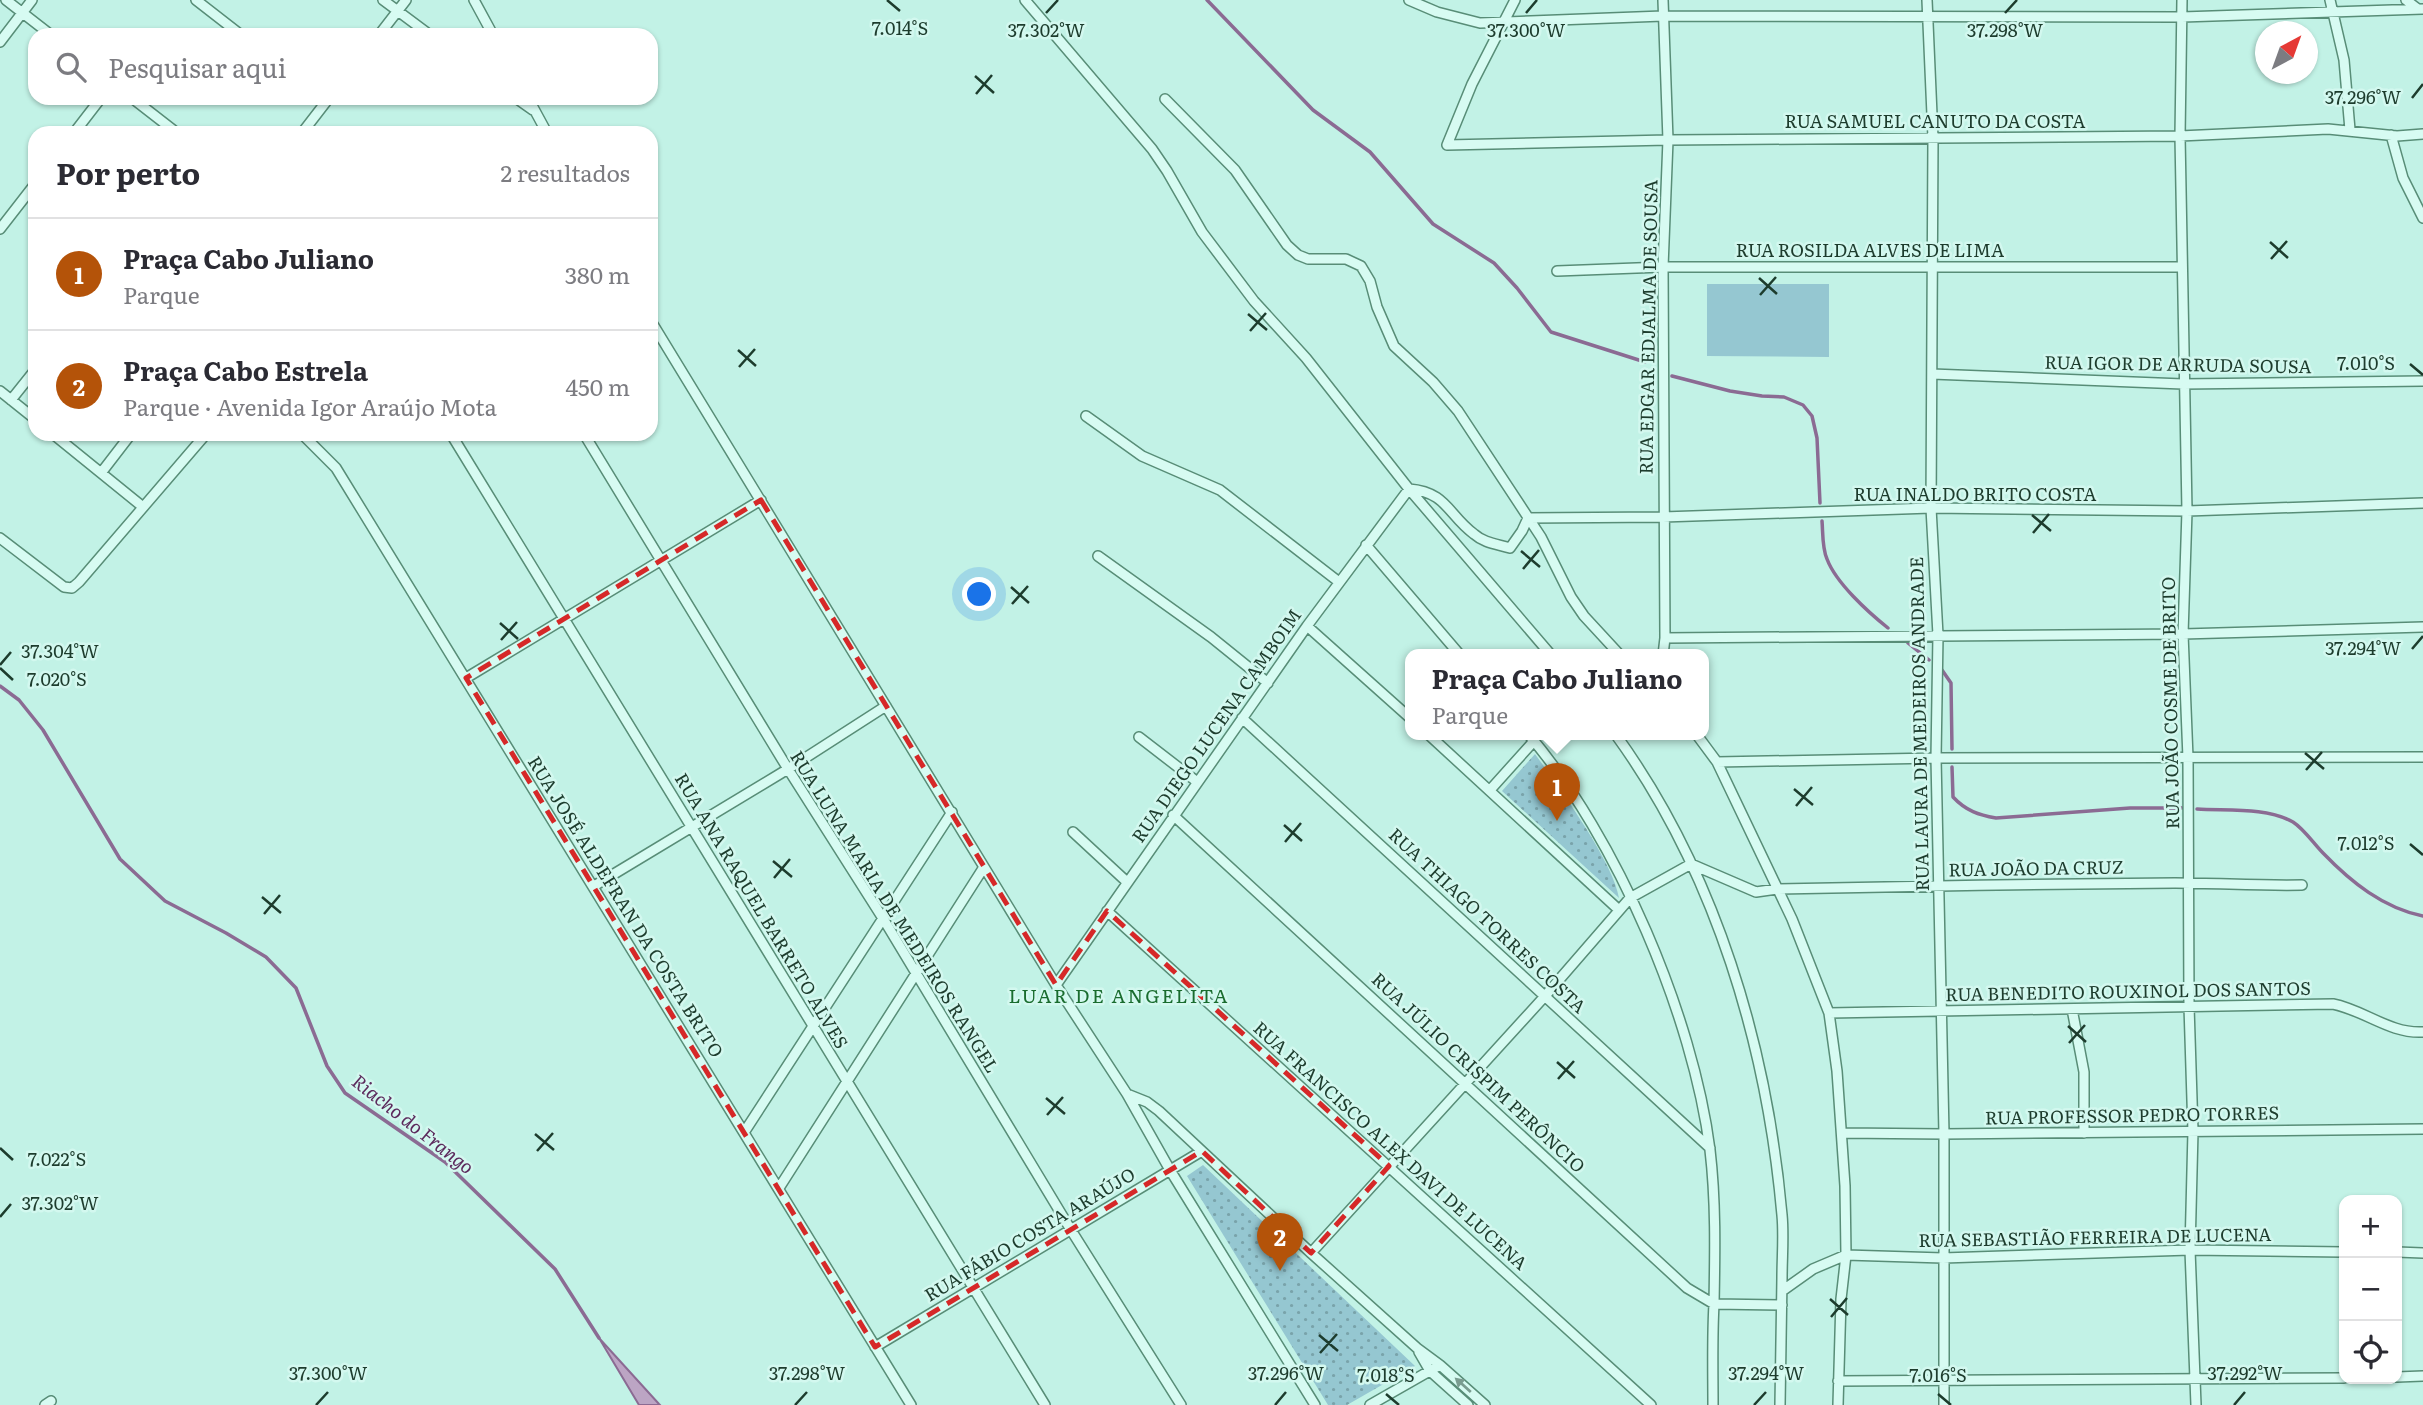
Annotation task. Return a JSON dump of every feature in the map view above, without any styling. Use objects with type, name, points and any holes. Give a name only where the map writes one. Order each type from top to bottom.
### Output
[{"type":"street","points":[[6,0],[42,28]]},
{"type":"street","points":[[0,42],[32,0]]},
{"type":"street","points":[[196,0],[232,28]]},
{"type":"street","points":[[383,0],[421,28]]},
{"type":"street","points":[[385,28],[406,0]]},
{"type":"street","points":[[474,0],[489,28]]},
{"type":"street","points":[[1026,0],[1152,149],[1210,242],[1254,301],[1306,358],[1409,489],[1545,649]]},
{"type":"street","points":[[1409,0],[1462,20],[1503,23],[1663,16],[2182,17],[2421,9]]},
{"type":"street","points":[[1503,23],[1515,0]]},
{"type":"street","name":"RUA EDGAR EDJALMA DE SOUSA","points":[[1663,0],[1668,140],[1663,267],[1664,649]]},
{"type":"street","name":"RUA LAURA DE MEDEIROS ANDRADE","points":[[1927,0],[1933,138],[1931,508],[1938,635],[1936,758],[1944,1134],[1944,1405]]},
{"type":"street","name":"RUA JOÃO COSME DE BRITO","points":[[2182,0],[2180,136],[2187,511],[2183,634],[2188,758],[2189,1006],[2193,1131],[2190,1250],[2196,1405]]},
{"type":"street","points":[[2330,0],[2344,60],[2350,130]]},
{"type":"street","points":[[2406,0],[2421,9]]},
{"type":"street","name":"RUA SAMUEL CANUTO DA COSTA","points":[[1503,23],[1472,84],[1447,145],[1668,140],[2180,136],[2350,130],[2391,135],[2423,134]]},
{"type":"street","points":[[1165,99],[1235,170],[1287,245],[1298,255],[1308,259],[1346,259],[1361,266],[1370,281],[1377,307],[1394,346],[1447,396],[1553,558],[1571,597],[1584,616],[1614,649]]},
{"type":"street","points":[[80,126],[96,105]]},
{"type":"street","points":[[141,105],[168,126]]},
{"type":"street","points":[[307,126],[322,105]]},
{"type":"street","points":[[525,105],[537,114]]},
{"type":"street","points":[[532,105],[543,126]]},
{"type":"street","points":[[2391,135],[2403,178],[2423,218]]},
{"type":"street","points":[[0,229],[28,193]]},
{"type":"street","name":"RUA ROSILDA ALVES DE LIMA","points":[[1558,271],[1663,267],[2182,267]]},
{"type":"street","points":[[658,332],[1056,985],[1127,1094],[1170,1170],[1315,1405]]},
{"type":"street","name":"RUA IGOR DE ARRUDA SOUSA","points":[[1932,374],[2183,384],[2423,382]]},
{"type":"street","points":[[11,400],[28,379]]},
{"type":"street","points":[[0,391],[28,413]]},
{"type":"street","points":[[1086,416],[1142,456],[1220,491],[1339,582]]},
{"type":"street","points":[[62,441],[143,507]]},
{"type":"street","points":[[101,473],[126,441]]},
{"type":"street","points":[[0,538],[64,587],[72,588],[200,441]]},
{"type":"street","name":"RUA JOSÉ ALDEFRAN DA COSTA BRITO","points":[[309,441],[336,468],[911,1405]]},
{"type":"street","name":"RUA ANA RAQUEL BARRETO ALVES","points":[[455,441],[1045,1405]]},
{"type":"street","name":"RUA LUNA MARIA DE MEDEIROS RANGEL","points":[[588,441],[1181,1405]]},
{"type":"street","points":[[1409,489],[1424,490],[1438,497],[1473,534],[1483,541],[1510,548],[1528,518]]},
{"type":"street","name":"RUA DIEGO LUCENA CAMBOIM","points":[[1056,985],[1307,626],[1409,489]]},
{"type":"street","points":[[466,678],[761,500]]},
{"type":"street","name":"RUA INALDO BRITO COSTA","points":[[1528,518],[1663,517],[1931,508],[2187,511],[2423,503]]},
{"type":"street","points":[[1366,545],[1455,649]]},
{"type":"street","points":[[1098,556],[1212,638],[1268,683]]},
{"type":"street","points":[[1307,626],[1405,714]]},
{"type":"street","points":[[1665,638],[2183,634],[2423,627]]},
{"type":"street","points":[[594,886],[788,769],[886,706]]},
{"type":"street","name":"RUA THIAGO TORRES COSTA","points":[[1242,718],[1710,1148]]},
{"type":"street","points":[[1139,737],[1196,782]]},
{"type":"street","points":[[1435,740],[1619,910]]},
{"type":"street","points":[[1490,790],[1530,740]]},
{"type":"street","points":[[1534,740],[1578,801],[1657,955],[1699,1091],[1710,1148],[1716,1256],[1713,1405]]},
{"type":"street","points":[[1619,740],[1656,798],[1691,864],[1714,916],[1735,978],[1758,1063],[1774,1138],[1782,1218],[1780,1405]]},
{"type":"street","points":[[1701,740],[1717,762],[1792,919],[1829,1013],[1842,1133],[1846,1255],[1841,1299],[1838,1405]]},
{"type":"street","points":[[1717,762],[1936,758],[2423,757]]},
{"type":"street","points":[[744,1131],[952,812]]},
{"type":"street","name":"RUA JÚLIO CRISPIM PERÔNCIO","points":[[1173,815],[1687,1288],[1714,1304]]},
{"type":"street","points":[[1073,832],[1127,882]]},
{"type":"street","points":[[1311,1252],[1545,996],[1630,898],[1691,864]]},
{"type":"street","name":"RUA JOÃO DA CRUZ","points":[[1691,864],[1756,892],[1777,889],[1938,885],[2302,885]]},
{"type":"street","points":[[779,1188],[984,867]]},
{"type":"street","name":"RUA FRANCISCO ALEX DAVI DE LUCENA","points":[[1107,911],[1651,1405]]},
{"type":"street","name":"RUA BENEDITO ROUXINOL DOS SANTOS","points":[[1829,1013],[2333,1003],[2393,1028],[2423,1032]]},
{"type":"street","points":[[2072,1009],[2084,1072],[2084,1133]]},
{"type":"street","points":[[1127,1094],[1147,1102],[1159,1111],[1417,1348],[1440,1364],[1485,1405]]},
{"type":"street","name":"RUA PROFESSOR PEDRO TORRES","points":[[1842,1133],[2423,1129]]},
{"type":"street","name":"RUA FÁBIO COSTA ARAÚJO","points":[[875,1347],[1202,1151]]},
{"type":"street","name":"RUA SEBASTIÃO FERREIRA DE LUCENA","points":[[1846,1255],[1943,1258],[2190,1250],[2339,1252]]},
{"type":"street","points":[[2402,1252],[2423,1252]]},
{"type":"street","points":[[1782,1291],[1813,1269],[1846,1255]]},
{"type":"street","points":[[1714,1304],[1782,1305]]},
{"type":"street","points":[[1417,1348],[1430,1371],[1468,1405]]},
{"type":"street","points":[[1370,1405],[1440,1364]]},
{"type":"street","points":[[2402,1377],[2423,1376]]},
{"type":"street","points":[[1838,1381],[2339,1378]]},
{"type":"highlighted area","points":[[761,500],[1056,985],[1107,911],[1389,1166],[1311,1253],[1202,1151],[875,1347],[466,678]]},
{"type":"shaded area","points":[[1707,284],[1829,284],[1829,357],[1707,356]]},
{"type":"shaded area","points":[[1535,754],[1596,845],[1607,864],[1619,898],[1502,791]]},
{"type":"shaded area","points":[[1203,1165],[1415,1366],[1347,1405],[1328,1405],[1187,1176]]},
{"type":"shaded area","points":[[599,1338],[659,1404],[660,1405],[639,1405]]},
{"type":"waterway","points":[[1207,0],[1313,110],[1370,152],[1433,224],[1494,263],[1551,332],[1645,362]]},
{"type":"waterway","points":[[1672,376],[1730,391],[1784,397],[1803,405],[1812,416],[1817,438],[1820,503]]},
{"type":"waterway","points":[[1822,521],[1824,550],[1831,568],[1853,596],[1888,628]]},
{"type":"waterway","points":[[1908,643],[1929,660]]},
{"type":"waterway","points":[[1942,670],[1951,683],[1952,749]]},
{"type":"waterway","name":"Riacho do Frango","points":[[0,686],[19,700],[43,730],[120,859],[165,901],[266,957],[296,988],[327,1066],[345,1093],[445,1162],[555,1269],[599,1338]]},
{"type":"waterway","points":[[1952,767],[1953,797],[1973,812],[1996,818],[2130,808],[2182,808]]},
{"type":"waterway","points":[[2197,809],[2259,812],[2293,822],[2356,884],[2394,907],[2423,916]]},
{"type":"place","name":"Praça Cabo Juliano","points":[[1557,821]]},
{"type":"place","name":"Praça Cabo Estrela","points":[[1280,1271]]},
{"type":"district","name":"LUAR DE ANGELITA","points":[[1119,996]]}]
